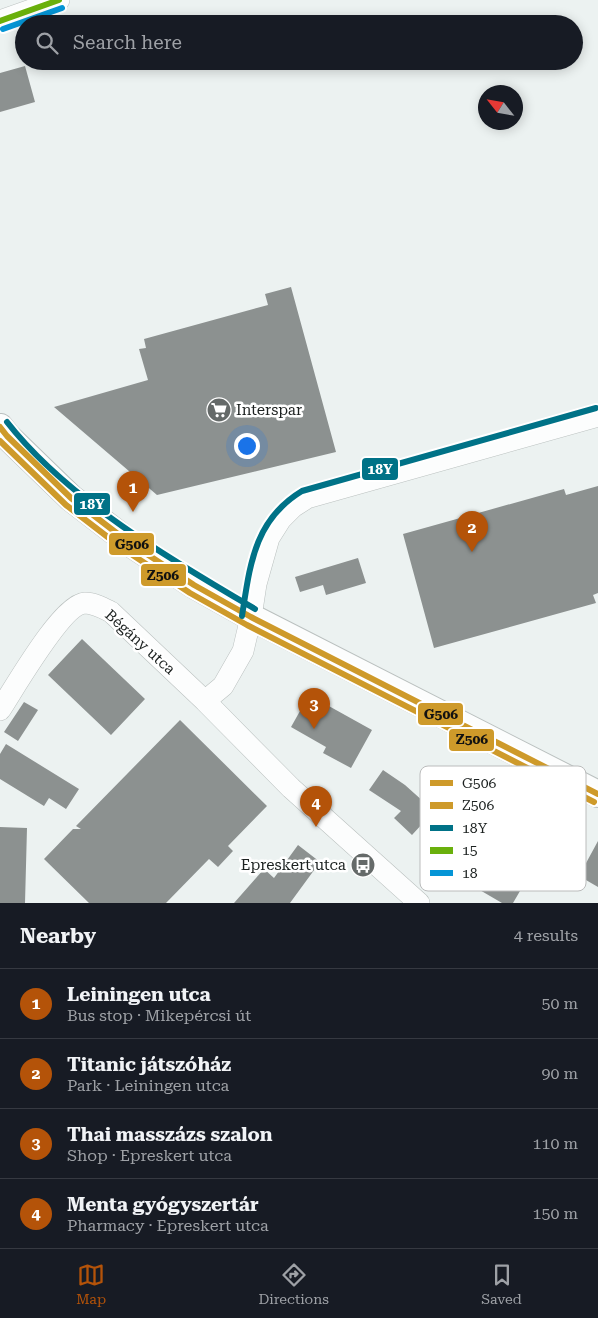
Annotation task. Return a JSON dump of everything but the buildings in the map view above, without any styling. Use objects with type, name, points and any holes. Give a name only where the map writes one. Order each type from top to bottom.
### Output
[{"type":"main road","points":[[0,427],[6,436],[71,498],[113,530],[194,585],[251,617],[543,766]]},
{"type":"main road","points":[[586,788],[598,794]]},
{"type":"street","points":[[17,15],[59,0]]},
{"type":"street","points":[[0,21],[15,16]]},
{"type":"street","points":[[418,903],[291,788],[205,701],[223,686],[243,651],[256,584],[269,538],[280,519],[293,507],[307,498],[598,416]]},
{"type":"street","name":"Bégány utca","points":[[0,710],[58,622],[73,607],[85,603],[111,612],[205,701]]},
{"type":"transit line","name":"15","points":[[17,15],[59,0]]},
{"type":"transit line","name":"18","points":[[42,15],[62,8]]},
{"type":"transit line","name":"15","points":[[0,21],[15,16]]},
{"type":"transit line","name":"18","points":[[3,29],[15,25]]},
{"type":"transit line","name":"18Y","points":[[242,616],[252,562],[264,530],[286,503],[302,491],[596,408]]},
{"type":"transit line","name":"18Y","points":[[7,422],[31,450],[59,477],[90,502],[155,549],[255,609]]},
{"type":"transit line","name":"G506","points":[[0,427],[71,498],[127,541],[194,585],[251,617],[543,766]]},
{"type":"transit line","name":"Z506","points":[[0,441],[66,505],[122,548],[190,593],[247,625],[523,766]]},
{"type":"transit line","name":"G506","points":[[586,788],[598,794]]},
{"type":"transit line","name":"Z506","points":[[586,798],[594,802]]},
{"type":"place","name":"Interspar","points":[[219,410]]},
{"type":"place","name":"Leiningen utca","points":[[133,512]]},
{"type":"place","name":"Titanic játszóház","points":[[472,552]]},
{"type":"place","name":"Thai masszázs szalon","points":[[314,729]]},
{"type":"place","name":"Menta gyógyszertár","points":[[316,827]]},
{"type":"place","name":"Epreskert utca","points":[[363,865]]}]
